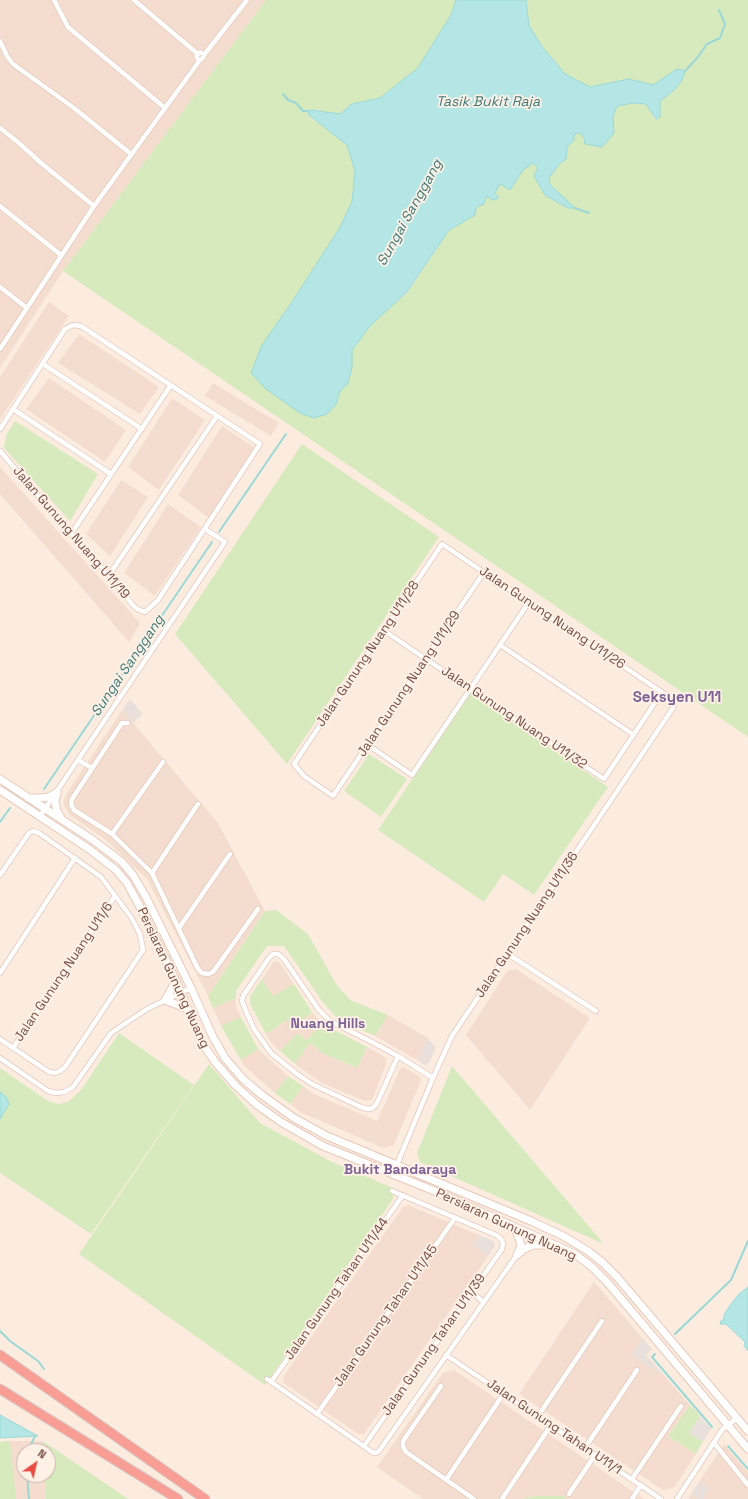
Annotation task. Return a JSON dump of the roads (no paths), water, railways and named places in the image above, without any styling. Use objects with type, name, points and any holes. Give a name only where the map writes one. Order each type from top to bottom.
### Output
[{"type":"highway","points":[[0,1355],[205,1499]]},
{"type":"highway","points":[[0,1389],[178,1499]]},
{"type":"street","points":[[54,0],[68,27],[165,108]]},
{"type":"street","points":[[134,0],[198,54],[201,53],[204,55]]},
{"type":"street","points":[[0,349],[94,206],[200,60],[247,0]]},
{"type":"street","points":[[0,41],[7,56],[13,64],[74,108],[131,154]]},
{"type":"street","points":[[198,54],[197,57],[200,60]]},
{"type":"street","points":[[0,128],[94,206]]},
{"type":"street","points":[[0,206],[61,255]]},
{"type":"street","points":[[0,287],[27,308]]},
{"type":"street","points":[[0,429],[65,330],[73,325],[81,326],[260,444],[205,528],[225,542],[40,816]]},
{"type":"street","points":[[43,364],[142,429]]},
{"type":"street","points":[[71,534],[171,385]]},
{"type":"street","points":[[13,409],[111,474]]},
{"type":"street","points":[[109,575],[217,416]]},
{"type":"street","name":"Jalan Gunung Nuang U11/19","points":[[0,451],[137,609],[145,612],[158,600],[205,528]]},
{"type":"street","name":"Jalan Gunung Nuang U11/26","points":[[442,544],[662,692]]},
{"type":"street","name":"Jalan Gunung Nuang U11/28","points":[[333,796],[304,776],[294,764],[442,544]]},
{"type":"street","name":"Jalan Gunung Nuang U11/29","points":[[333,796],[484,572]]},
{"type":"street","points":[[368,745],[412,775],[528,602]]},
{"type":"street","name":"Jalan Gunung Nuang U11/32","points":[[384,630],[604,779],[634,735]]},
{"type":"street","points":[[500,645],[634,735],[662,692]]},
{"type":"street","name":"Jalan Gunung Nuang U11/36","points":[[393,1174],[452,1036],[673,708],[674,703],[672,699],[662,692]]},
{"type":"street","points":[[128,723],[122,723],[72,799],[71,804],[74,810],[112,834],[152,872],[198,969],[202,973],[208,974],[213,972],[258,909]]},
{"type":"street","points":[[78,760],[92,768]]},
{"type":"street","points":[[112,834],[163,762]]},
{"type":"street","name":"Persiaran Gunung Nuang","points":[[0,779],[93,840],[122,862],[134,875],[191,988],[212,1038],[225,1058],[243,1079],[294,1118],[327,1136],[531,1221],[565,1237],[602,1262],[617,1277],[748,1431]]},
{"type":"street","name":"Persiaran Gunung Nuang","points":[[0,790],[89,849],[116,870],[127,883],[176,982],[202,1043],[216,1063],[235,1085],[257,1105],[288,1126],[323,1146],[437,1192],[575,1254],[592,1267],[607,1282],[748,1449]]},
{"type":"street","points":[[28,798],[49,797],[56,792]]},
{"type":"street","points":[[56,792],[55,802],[61,820]]},
{"type":"street","points":[[152,872],[198,804]]},
{"type":"street","points":[[0,875],[25,837],[33,831],[75,858],[100,877],[131,918],[140,934],[143,950],[65,1067],[55,1073],[44,1069],[0,1039]]},
{"type":"street","points":[[178,928],[230,854]]},
{"type":"street","points":[[0,973],[75,858]]},
{"type":"street","name":"Jalan Gunung Nuang U11/6","points":[[13,1048],[115,896]]},
{"type":"street","points":[[398,1056],[377,1103],[373,1108],[363,1108],[312,1084],[271,1053],[254,1029],[242,1001],[243,996],[268,958],[273,954],[278,954],[284,958],[324,1016],[336,1025],[398,1056],[433,1078]]},
{"type":"street","points":[[508,954],[596,1011]]},
{"type":"street","points":[[165,1000],[176,982]]},
{"type":"street","points":[[0,1058],[48,1091],[56,1093],[64,1092],[73,1087],[111,1033],[123,1024],[165,1000],[191,988]]},
{"type":"street","points":[[165,1000],[188,1009]]},
{"type":"street","points":[[392,1191],[455,1218]]},
{"type":"street","name":"Jalan Gunung Tahan U11/44","points":[[317,1414],[269,1380],[403,1195]]},
{"type":"street","name":"Jalan Gunung Tahan U11/39","points":[[364,1446],[502,1248],[503,1243],[496,1235],[455,1218]]},
{"type":"street","name":"Jalan Gunung Tahan U11/45","points":[[317,1414],[455,1218]]},
{"type":"street","points":[[317,1414],[372,1452],[376,1453],[379,1451],[517,1255],[521,1246],[519,1238],[516,1231],[509,1225]]},
{"type":"street","points":[[517,1255],[532,1245],[554,1245]]},
{"type":"street","points":[[471,1292],[484,1302]]},
{"type":"street","points":[[538,1416],[602,1321]]},
{"type":"street","name":"Jalan Gunung Tahan U11/1","points":[[446,1355],[661,1499]]},
{"type":"street","points":[[585,1448],[637,1370]]},
{"type":"street","points":[[441,1386],[403,1441],[403,1447],[406,1452],[474,1499]]},
{"type":"street","points":[[446,1480],[504,1393]]},
{"type":"street","points":[[632,1479],[681,1406]]},
{"type":"street","points":[[677,1499],[722,1430],[737,1418]]},
{"type":"street","points":[[502,1499],[551,1425]]},
{"type":"street","points":[[714,1443],[748,1485]]},
{"type":"street","points":[[569,1494],[595,1455]]},
{"type":"street","points":[[632,1499],[641,1485]]},
{"type":"water","name":"Tasik Bukit Raja","points":[[456,0],[526,0],[529,26],[543,48],[565,74],[590,87],[629,79],[653,85],[677,69],[685,71],[682,80],[674,90],[660,101],[660,117],[656,119],[646,104],[633,103],[617,106],[613,117],[614,133],[602,147],[585,144],[584,138],[580,133],[574,134],[574,140],[567,147],[566,159],[559,164],[549,178],[550,185],[575,208],[568,208],[545,195],[534,176],[538,168],[533,163],[523,170],[510,190],[500,184],[495,193],[499,198],[492,200],[487,196],[483,205],[479,205],[476,209],[475,215],[449,230],[406,293],[370,326],[352,350],[352,367],[348,383],[340,391],[336,404],[327,414],[314,418],[300,413],[266,389],[251,373],[262,345],[290,305],[339,229],[352,202],[355,171],[347,145],[309,115],[308,111],[311,110],[340,114],[352,104],[380,98],[418,68],[451,15]]},
{"type":"water","points":[[0,1092],[6,1097],[9,1104],[0,1119]]},
{"type":"water","points":[[748,1287],[748,1351],[744,1346],[745,1342],[726,1324],[720,1324],[724,1319],[724,1315],[728,1308],[739,1294]]},
{"type":"water","points":[[0,1415],[38,1436],[0,1438]]},
{"type":"waterway","points":[[685,71],[698,57],[707,44],[720,38],[725,24],[719,10]]},
{"type":"waterway","points":[[283,94],[288,100],[296,103],[303,111],[308,111]]},
{"type":"waterway","points":[[575,208],[589,213]]},
{"type":"waterway","name":"Sungai Sanggang","points":[[219,532],[286,434]]},
{"type":"waterway","name":"Sungai Sanggang","points":[[44,789],[212,542]]},
{"type":"waterway","name":"Sungai Sanggang","points":[[0,822],[10,808]]},
{"type":"waterway","points":[[675,1334],[731,1280],[748,1241]]},
{"type":"waterway","name":"Sungai Sanggang","points":[[0,1331],[10,1341],[38,1361],[44,1369]]},
{"type":"waterway","points":[[655,1354],[652,1357],[712,1427]]},
{"type":"waterway","name":"Sungai Sanggang","points":[[32,1443],[35,1436]]},
{"type":"waterway","points":[[728,1446],[748,1469]]},
{"type":"waterway","name":"Sungai Sanggang","points":[[28,1483],[29,1499]]},
{"type":"district","name":"Seksyen U11","points":[[677,698]]},
{"type":"district","name":"Nuang Hills","points":[[328,1024]]},
{"type":"district","name":"Bukit Bandaraya","points":[[400,1170]]}]
